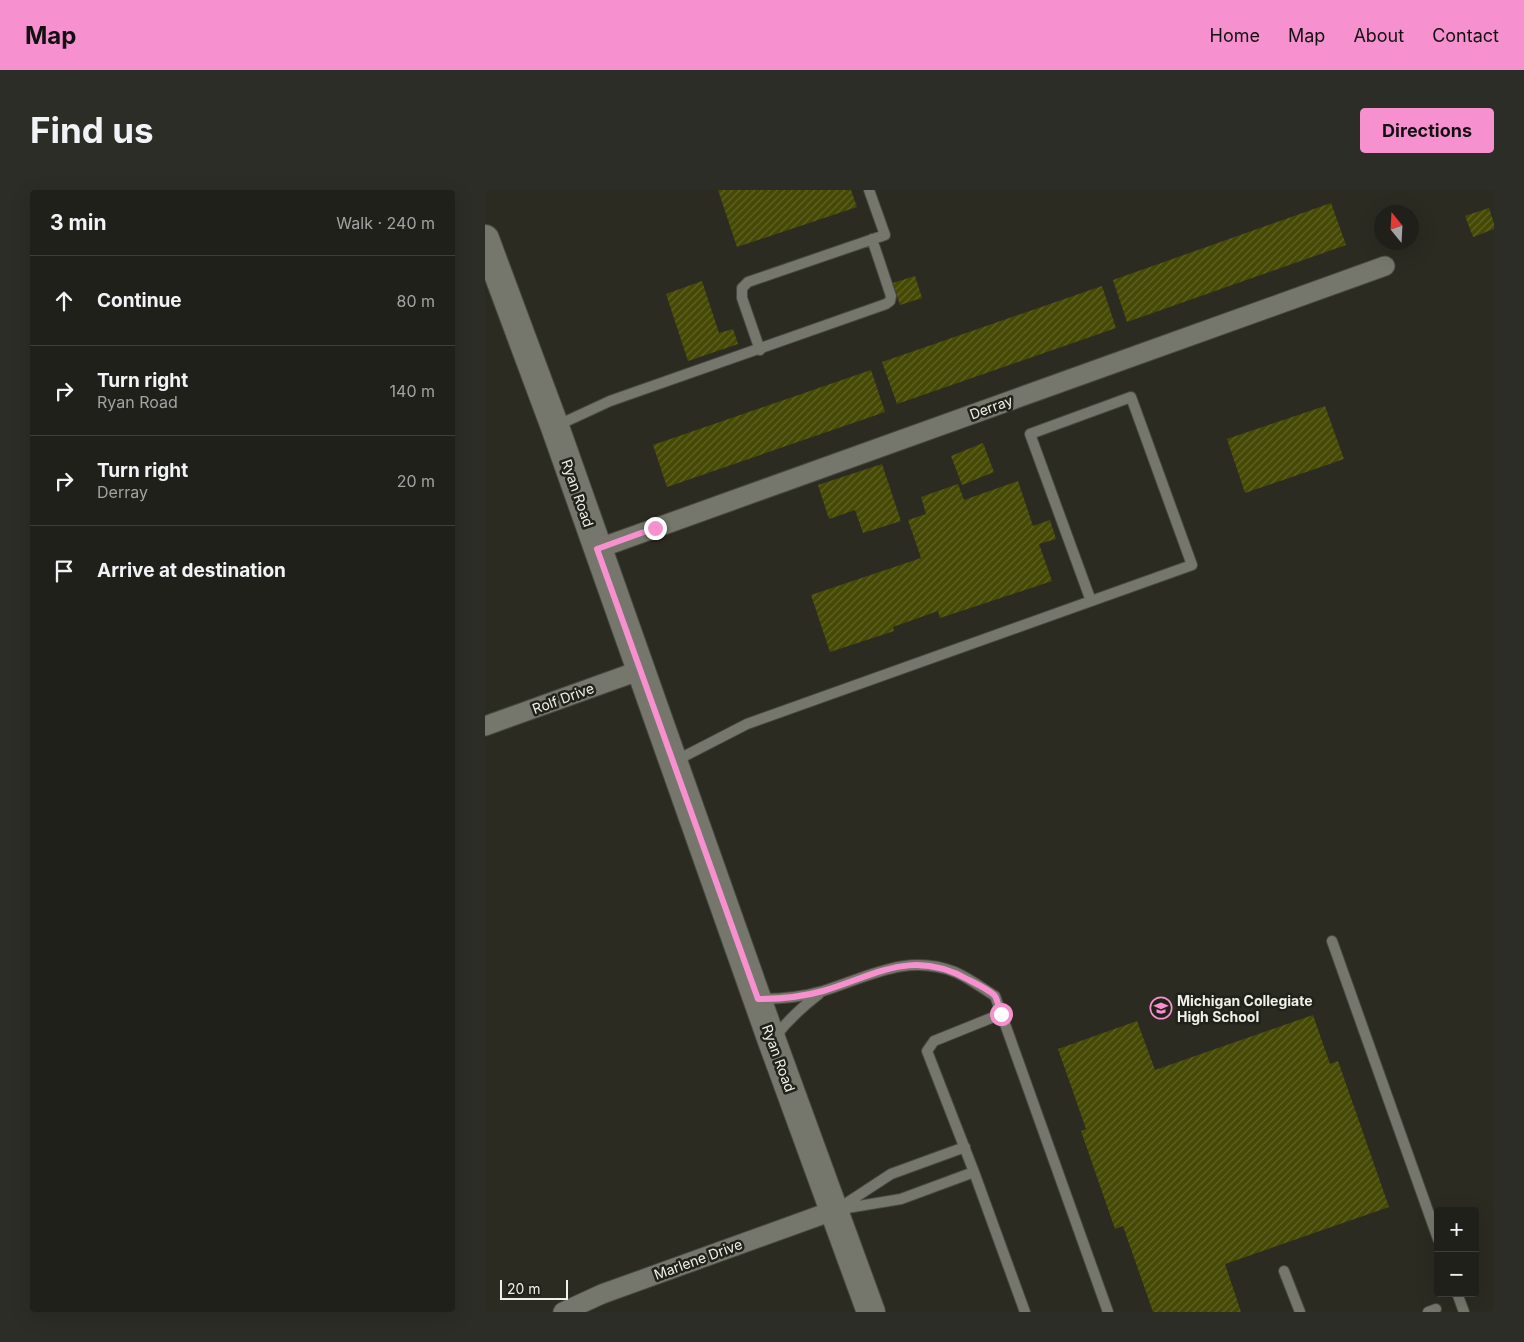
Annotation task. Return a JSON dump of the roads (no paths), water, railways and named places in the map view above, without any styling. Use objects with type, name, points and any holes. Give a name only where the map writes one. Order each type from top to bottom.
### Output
[{"type":"main road","name":"Ryan Road","points":[[485,240],[555,426],[772,1041],[871,1312]]},
{"type":"street","name":"Derray","points":[[597,549],[1385,266]]},
{"type":"street","name":"Rolf Drive","points":[[485,726],[641,670]]},
{"type":"street","name":"Marlene Drive","points":[[563,1312],[602,1294],[835,1210]]},
{"type":"lane","points":[[760,350],[742,298],[742,288],[748,282],[885,235],[869,190]]},
{"type":"lane","points":[[555,426],[610,402],[886,304],[890,301],[891,296],[872,240]]},
{"type":"lane","points":[[674,762],[747,724],[1192,565],[1131,397],[1031,434],[1091,601]]},
{"type":"lane","points":[[1332,941],[1434,1228]]},
{"type":"lane","points":[[758,999],[777,999],[822,991],[875,972],[910,964],[934,966],[956,972],[995,996],[1108,1312]]},
{"type":"lane","points":[[772,1041],[785,1024],[803,1006],[822,991]]},
{"type":"lane","points":[[1001,1014],[934,1041],[927,1051],[965,1147],[1025,1312]]},
{"type":"lane","points":[[835,1210],[891,1174],[965,1147]]},
{"type":"lane","points":[[835,1210],[901,1199],[974,1172]]},
{"type":"lane","points":[[1284,1271],[1300,1312]]},
{"type":"lane","points":[[1458,1297],[1464,1312]]},
{"type":"place","name":"Michigan Collegiate High School","points":[[1161,1008]]}]
